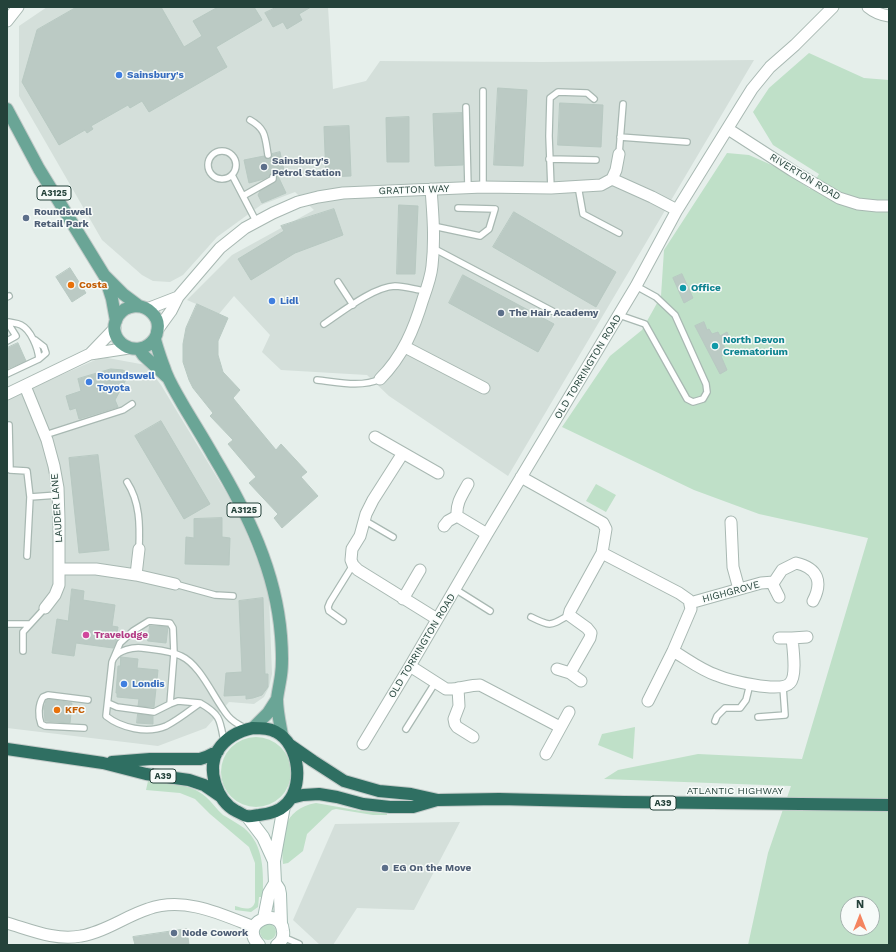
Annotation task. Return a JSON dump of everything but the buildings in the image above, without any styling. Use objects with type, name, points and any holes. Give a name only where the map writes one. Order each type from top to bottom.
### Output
[{"type":"highway","points":[[250,728],[270,729],[282,735],[293,751],[297,769],[297,782],[288,802],[272,813],[247,816],[227,806],[220,796],[217,788],[214,763],[221,747],[234,734],[250,728]]},
{"type":"highway","name":"ATLANTIC HIGHWAY","points":[[290,745],[344,780],[379,792],[410,794],[438,800],[499,799],[889,805]]},
{"type":"highway","name":"A39","points":[[103,763],[150,759],[200,759],[206,757],[221,747]]},
{"type":"highway","name":"A39","points":[[7,749],[103,763],[146,774],[189,780],[204,785],[220,796]]},
{"type":"highway","name":"ATLANTIC HIGHWAY","points":[[288,802],[303,795],[319,794],[362,804],[390,807],[413,807],[438,800]]},
{"type":"main road","name":"A3125","points":[[7,109],[39,169],[104,275],[112,298],[115,324]]},
{"type":"main road","name":"A3125","points":[[104,275],[123,294],[143,307]]},
{"type":"main road","points":[[131,306],[143,307],[156,317],[157,333],[148,346],[134,348],[120,342],[116,336],[115,324],[119,314],[125,309],[131,306]]},
{"type":"main road","name":"A3125","points":[[157,333],[168,378],[243,508],[262,550],[271,576],[278,606],[281,636],[282,674],[277,699],[282,735]]},
{"type":"main road","name":"A3125","points":[[134,348],[168,378]]},
{"type":"main road","name":"A3125","points":[[250,728],[268,713],[277,699]]},
{"type":"main road","points":[[280,941],[283,929],[281,924],[280,894],[275,883],[274,861],[288,802]]},
{"type":"main road","points":[[247,816],[263,837],[274,861]]},
{"type":"main road","points":[[264,918],[269,893],[275,883]]},
{"type":"main road","points":[[257,944],[253,932],[260,920],[264,918],[273,918],[281,924]]},
{"type":"street","points":[[7,21],[18,7]]},
{"type":"street","name":"OLD TORRINGTON ROAD","points":[[363,744],[619,315],[677,210],[752,89],[770,67],[795,45],[833,7]]},
{"type":"street","points":[[868,7],[882,15],[889,16]]},
{"type":"street","name":"RIVERTON ROAD","points":[[728,129],[793,171],[839,198],[858,204],[889,206]]},
{"type":"street","points":[[619,154],[616,170],[612,179],[677,210]]},
{"type":"street","name":"GRATTON WAY","points":[[157,333],[178,297],[220,248],[245,228],[298,202],[318,197],[358,192],[483,187],[551,188],[601,185],[612,179]]},
{"type":"street","points":[[380,378],[391,368],[405,347],[426,291],[432,267],[433,248],[434,226],[431,189]]},
{"type":"street","name":"GRATTON WAY","points":[[143,307],[178,297]]},
{"type":"street","points":[[90,354],[115,324]]},
{"type":"street","points":[[405,347],[484,388]]},
{"type":"street","points":[[7,394],[90,354],[134,348]]},
{"type":"street","name":"LAUDER LANE","points":[[24,386],[45,435],[54,466],[58,496],[59,585],[55,595],[45,608]]},
{"type":"street","points":[[375,437],[438,473]]},
{"type":"street","points":[[402,453],[373,500],[364,520],[360,536],[350,554],[350,560],[358,570],[437,619]]},
{"type":"street","points":[[521,477],[603,523],[606,529],[602,553],[570,613],[588,628],[591,633],[590,638],[570,674]]},
{"type":"street","points":[[457,516],[456,509],[458,503],[468,484]]},
{"type":"street","points":[[457,516],[487,534]]},
{"type":"street","points":[[444,526],[448,521],[457,516]]},
{"type":"street","points":[[731,522],[733,567],[739,589]]},
{"type":"street","points":[[136,574],[139,549]]},
{"type":"street","points":[[602,553],[685,597],[690,602],[692,609],[648,701]]},
{"type":"street","name":"HIGHGROVE","points":[[772,583],[782,570],[788,566],[796,563],[804,565],[814,571],[818,583],[818,591],[813,601]]},
{"type":"street","points":[[60,569],[96,569],[136,574],[175,584]]},
{"type":"street","points":[[403,599],[420,570]]},
{"type":"street","name":"HIGHGROVE","points":[[690,602],[761,583],[772,583]]},
{"type":"street","name":"HIGHGROVE","points":[[772,583],[779,597]]},
{"type":"street","points":[[779,638],[807,637]]},
{"type":"street","points":[[673,651],[715,675],[750,684],[783,687],[790,684],[794,677],[792,638]]},
{"type":"street","points":[[410,666],[446,689],[480,685],[560,727]]},
{"type":"street","points":[[557,669],[570,674],[582,682]]},
{"type":"street","points":[[458,688],[459,706],[454,719],[455,724],[457,727],[473,737]]},
{"type":"street","points":[[546,754],[569,712]]},
{"type":"street","points":[[7,923],[58,941],[97,932],[149,908],[175,904],[206,909],[254,928]]},
{"type":"lane","points":[[483,91],[483,187]]},
{"type":"lane","points":[[551,188],[549,159],[550,98],[558,92],[587,93],[594,99]]},
{"type":"lane","points":[[619,154],[623,104]]},
{"type":"lane","points":[[466,107],[468,188]]},
{"type":"lane","points":[[250,120],[259,125],[264,134],[268,155]]},
{"type":"lane","points":[[620,137],[687,142]]},
{"type":"lane","points":[[222,151],[228,152],[232,155],[236,165],[232,175],[227,178],[222,178],[212,174],[209,170],[208,164],[212,155],[222,151]]},
{"type":"lane","points":[[549,159],[596,160]]},
{"type":"lane","points":[[232,175],[257,223]]},
{"type":"lane","points":[[244,196],[272,179],[272,177]]},
{"type":"lane","points":[[578,186],[583,214],[619,233]]},
{"type":"lane","points":[[434,226],[480,236],[489,229],[496,209],[458,208]]},
{"type":"lane","points":[[433,248],[554,312]]},
{"type":"lane","points":[[338,282],[353,305]]},
{"type":"lane","points":[[324,324],[371,293],[386,287],[396,286],[426,291]]},
{"type":"lane","points":[[619,315],[644,324],[687,399],[693,402],[703,399],[707,392],[706,384],[675,315],[656,297],[636,286]]},
{"type":"lane","points":[[7,374],[39,359],[39,351],[33,339],[21,325],[9,323]]},
{"type":"lane","points":[[7,341],[16,336],[9,323]]},
{"type":"lane","points":[[317,380],[361,384],[370,383],[380,378]]},
{"type":"lane","points":[[45,435],[123,410],[132,404]]},
{"type":"lane","points":[[9,425],[10,470],[27,471],[30,497],[27,556]]},
{"type":"lane","points":[[127,482],[133,492],[136,502],[140,526],[139,549]]},
{"type":"lane","points":[[30,497],[58,496]]},
{"type":"lane","points":[[364,520],[393,537]]},
{"type":"lane","points":[[343,621],[329,611],[328,607],[353,565]]},
{"type":"lane","points":[[175,584],[216,595],[233,596]]},
{"type":"lane","points":[[455,589],[490,611]]},
{"type":"lane","points":[[23,651],[23,632],[45,608]]},
{"type":"lane","points":[[531,617],[545,624],[551,625],[570,613]]},
{"type":"lane","points":[[170,704],[174,653],[173,628],[170,623],[149,621],[133,631],[120,643],[112,662],[106,716],[127,727],[153,730],[166,726],[200,703]]},
{"type":"lane","points":[[7,624],[30,624]]},
{"type":"lane","points":[[112,662],[116,656],[127,650],[139,648],[174,653],[182,656],[192,662],[228,716],[238,725],[250,728]]},
{"type":"lane","points":[[406,729],[435,683]]},
{"type":"lane","points":[[715,722],[717,716],[725,708],[740,708],[743,705],[750,684]]},
{"type":"lane","points":[[758,717],[785,715],[783,687]]},
{"type":"lane","points":[[84,728],[45,726],[41,724],[39,709],[43,697],[48,695],[88,700]]},
{"type":"lane","points":[[108,703],[117,707],[154,712],[178,701],[200,703],[214,712],[221,721],[221,747]]},
{"type":"lane","points":[[280,941],[299,944]]},
{"type":"shaded area","points":[[47,7],[328,7],[333,89],[366,81],[380,61],[543,62],[754,60],[508,476],[389,396],[367,375],[281,370],[262,352],[270,335],[234,296],[219,314],[187,300],[232,255],[314,210],[295,192],[261,205],[217,237],[183,275],[170,282],[153,281],[142,275],[102,240],[19,96],[19,26]]},
{"type":"shaded area","points":[[102,357],[146,365],[161,385],[238,512],[262,572],[269,597],[272,674],[269,687],[264,697],[254,704],[229,702],[206,728],[158,746],[7,728],[7,399]]},
{"type":"shaded area","points":[[460,822],[414,910],[357,908],[333,945],[320,945],[293,920],[335,824]]},
{"type":"green space","points":[[809,53],[864,78],[889,80],[889,945],[748,945],[768,853],[791,786],[604,779],[618,770],[698,754],[802,759],[868,538],[759,514],[694,490],[562,427],[610,356],[642,330],[661,296],[664,250],[727,153],[749,155],[783,170],[810,189],[819,174],[773,145],[753,112],[769,88]]},
{"type":"green space","points":[[596,484],[616,495],[606,512],[586,501]]},
{"type":"green space","points":[[635,727],[633,759],[598,745],[602,734]]},
{"type":"green space","points":[[256,737],[269,740],[281,747],[288,759],[291,772],[288,785],[281,797],[269,804],[256,807],[243,804],[231,797],[224,785],[221,772],[224,759],[231,747],[243,740]]},
{"type":"green space","points":[[148,781],[178,784],[200,792],[223,815],[244,828],[251,835],[259,851],[263,869],[263,897],[259,897],[258,907],[251,912],[235,910],[235,906],[249,908],[254,905],[255,902],[255,863],[249,847],[210,814],[195,799],[180,793],[146,790]]},
{"type":"green space","points":[[316,803],[361,811],[387,813],[387,815],[373,815],[336,809],[332,810],[307,834],[303,851],[288,863],[283,864],[282,854],[286,825],[296,811],[305,806]]},
{"type":"green space","points":[[265,924],[271,924],[276,929],[274,938],[271,940],[265,940],[260,935],[260,929]]},
{"type":"place","name":"Sainsbury's","points":[[119,75]]},
{"type":"place","name":"Sainsbury's Petrol Station","points":[[264,167]]},
{"type":"place","name":"Roundswell Retail Park","points":[[26,218]]},
{"type":"place","name":"Costa","points":[[71,285]]},
{"type":"place","name":"Office","points":[[683,288]]},
{"type":"place","name":"Lidl","points":[[272,301]]},
{"type":"place","name":"The Hair Academy","points":[[501,313]]},
{"type":"place","name":"North Devon Crematorium","points":[[715,346]]},
{"type":"place","name":"Roundswell Toyota","points":[[89,382]]},
{"type":"place","name":"Travelodge","points":[[86,635]]},
{"type":"place","name":"Londis","points":[[124,684]]},
{"type":"place","name":"KFC","points":[[57,710]]},
{"type":"place","name":"EG On the Move","points":[[385,868]]},
{"type":"place","name":"Node Cowork","points":[[174,933]]}]
